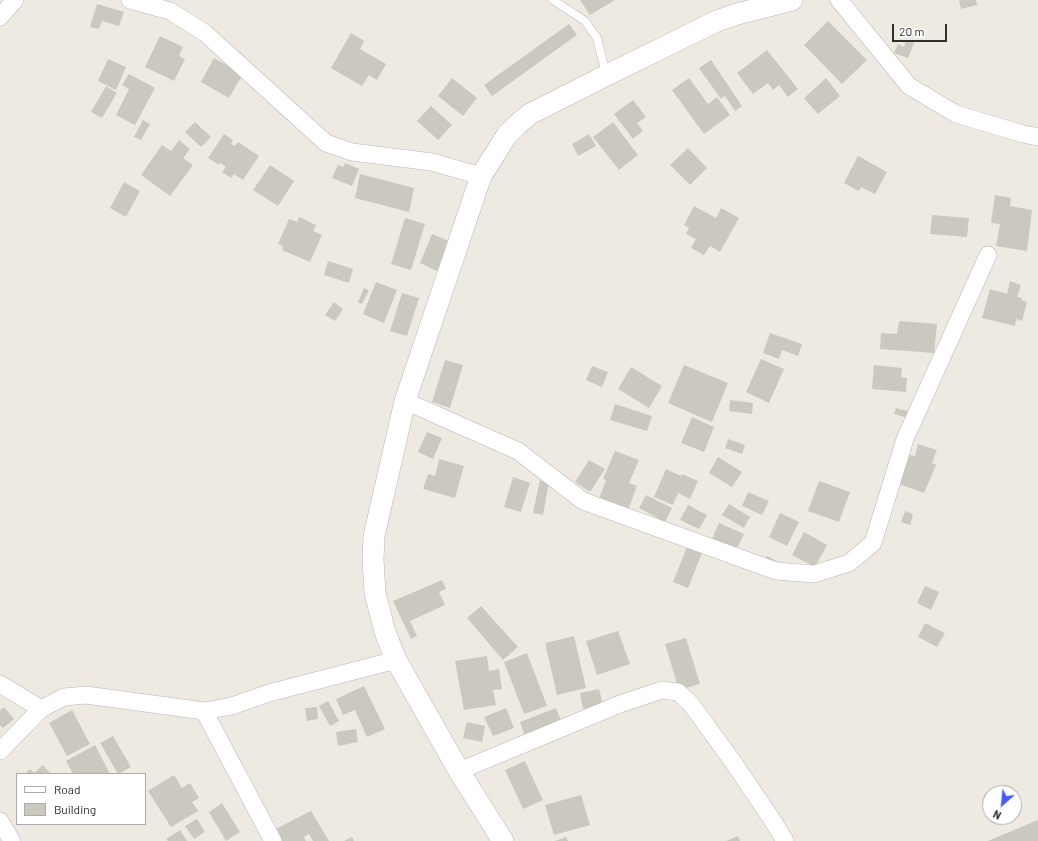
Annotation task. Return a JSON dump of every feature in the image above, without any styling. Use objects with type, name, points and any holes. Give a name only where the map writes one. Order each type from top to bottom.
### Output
[{"type":"street","points":[[0,17],[15,0]]},
{"type":"street","points":[[130,0],[170,11],[205,33],[326,143],[352,152],[432,162],[481,176]]},
{"type":"street","points":[[503,841],[459,771],[396,660],[385,632],[375,593],[372,559],[374,536],[405,401],[481,176],[507,135],[530,114],[717,21],[792,0]]},
{"type":"street","points":[[839,0],[909,86],[956,114],[1038,138]]},
{"type":"street","points":[[405,401],[518,450],[583,501],[776,570],[814,574],[849,564],[873,543],[905,439],[988,255]]},
{"type":"street","points":[[0,751],[41,708],[64,697],[86,695],[204,711],[232,706],[269,693],[396,660]]},
{"type":"street","points":[[0,684],[41,708]]},
{"type":"street","points":[[459,771],[620,704],[662,690],[678,692],[691,704],[733,762],[785,841]]},
{"type":"street","points":[[204,711],[273,841]]},
{"type":"street","points":[[0,821],[12,841]]},
{"type":"lane","points":[[553,0],[585,21],[597,38],[607,75]]},
{"type":"building","points":[[580,0],[615,0],[590,15]]},
{"type":"building","points":[[959,0],[976,0],[977,5],[961,9]]},
{"type":"building","points":[[97,4],[124,12],[119,26],[102,21],[99,29],[90,27]]},
{"type":"building","points":[[828,21],[867,60],[842,84],[804,45]]},
{"type":"building","points":[[569,24],[577,35],[492,96],[484,85]]},
{"type":"building","points":[[351,33],[364,41],[360,49],[386,64],[377,80],[369,75],[362,86],[331,68]]},
{"type":"building","points":[[160,36],[183,47],[179,56],[185,59],[174,81],[145,67]]},
{"type":"building","points":[[906,40],[914,43],[908,58],[894,53],[898,44],[904,47]]},
{"type":"building","points":[[767,50],[798,89],[788,97],[779,85],[773,90],[768,83],[753,94],[737,73]]},
{"type":"building","points":[[214,58],[243,74],[229,98],[201,82]]},
{"type":"building","points":[[108,59],[126,67],[116,90],[98,81]]},
{"type":"building","points":[[711,60],[742,106],[735,111],[725,96],[721,99],[699,68]]},
{"type":"building","points":[[129,74],[155,88],[135,125],[116,115],[129,89],[122,85]]},
{"type":"building","points":[[452,78],[477,98],[463,116],[438,96]]},
{"type":"building","points":[[689,78],[708,104],[717,97],[730,115],[704,134],[672,90]]},
{"type":"building","points":[[826,78],[840,96],[818,114],[804,98]]},
{"type":"building","points":[[106,86],[117,93],[102,118],[91,112]]},
{"type":"building","points":[[633,100],[646,117],[637,123],[643,131],[633,139],[614,114]]},
{"type":"building","points":[[431,106],[452,125],[438,140],[417,121]]},
{"type":"building","points":[[143,120],[150,124],[141,140],[134,137]]},
{"type":"building","points":[[195,122],[211,137],[201,147],[185,132]]},
{"type":"building","points":[[613,122],[638,155],[619,170],[593,137]]},
{"type":"building","points":[[224,134],[233,140],[231,144],[235,146],[238,142],[259,156],[243,180],[234,174],[231,178],[222,172],[226,167],[220,163],[219,165],[208,158]]},
{"type":"building","points":[[589,134],[596,146],[578,156],[572,144]]},
{"type":"building","points":[[179,140],[190,149],[183,158],[193,165],[170,196],[141,175],[162,145],[171,151]]},
{"type":"building","points":[[688,148],[707,168],[690,185],[670,165]]},
{"type":"building","points":[[858,156],[887,172],[875,194],[861,187],[859,191],[844,183]]},
{"type":"building","points":[[345,163],[359,169],[352,186],[332,178],[338,165],[343,167]]},
{"type":"building","points":[[270,165],[294,181],[278,206],[253,190]]},
{"type":"building","points":[[360,174],[414,188],[409,212],[355,198]]},
{"type":"building","points":[[124,182],[140,191],[126,217],[110,208]]},
{"type":"building","points":[[995,195],[1011,198],[1010,206],[1032,210],[1027,251],[996,246],[1000,224],[991,223]]},
{"type":"building","points":[[694,206],[716,218],[721,208],[739,218],[720,252],[710,246],[704,255],[691,248],[696,239],[686,234],[689,228],[684,225]]},
{"type":"building","points":[[932,215],[969,218],[967,237],[930,234]]},
{"type":"building","points":[[299,217],[316,225],[313,231],[322,235],[310,262],[282,250],[283,246],[278,244],[289,219],[297,222]]},
{"type":"building","points":[[405,218],[425,224],[411,270],[391,264]]},
{"type":"building","points":[[432,234],[449,241],[437,271],[420,263]]},
{"type":"building","points":[[328,261],[353,269],[349,283],[324,275]]},
{"type":"building","points":[[1010,281],[1021,285],[1017,297],[1022,298],[1021,300],[1027,302],[1022,321],[1016,319],[1015,326],[982,318],[990,289],[1007,294]]},
{"type":"building","points":[[376,282],[397,290],[384,323],[363,314]]},
{"type":"building","points":[[364,288],[369,290],[362,304],[358,302]]},
{"type":"building","points":[[402,293],[419,298],[407,336],[390,331]]},
{"type":"building","points":[[334,302],[343,309],[335,321],[325,315]]},
{"type":"building","points":[[899,321],[937,324],[934,353],[880,349],[881,333],[897,334]]},
{"type":"building","points":[[770,333],[802,344],[798,356],[782,350],[779,359],[763,353]]},
{"type":"building","points":[[761,359],[784,369],[769,403],[746,392]]},
{"type":"building","points":[[445,360],[463,365],[450,408],[432,402]]},
{"type":"building","points":[[684,365],[728,383],[712,422],[668,403]]},
{"type":"building","points":[[874,365],[902,368],[901,377],[907,378],[906,392],[872,389]]},
{"type":"building","points":[[592,366],[608,372],[602,387],[586,380]]},
{"type":"building","points":[[631,367],[662,386],[649,408],[618,389]]},
{"type":"building","points":[[730,400],[753,403],[752,414],[729,411]]},
{"type":"building","points":[[615,404],[652,416],[647,431],[610,420]]},
{"type":"building","points":[[896,408],[912,412],[911,419],[894,414]]},
{"type":"building","points":[[692,417],[714,427],[704,452],[681,443]]},
{"type":"building","points":[[427,432],[442,438],[433,459],[418,452]]},
{"type":"building","points":[[728,439],[745,445],[742,454],[725,448]]},
{"type":"building","points":[[918,444],[937,450],[932,463],[936,465],[924,493],[899,484],[910,455],[915,456]]},
{"type":"building","points":[[615,451],[639,460],[629,483],[637,486],[627,513],[598,502],[606,480],[603,479]]},
{"type":"building","points":[[718,457],[742,472],[732,487],[709,473]]},
{"type":"building","points":[[439,459],[464,466],[455,498],[423,489],[428,474],[435,476]]},
{"type":"building","points":[[589,460],[605,469],[590,492],[575,482]]},
{"type":"building","points":[[666,469],[681,476],[682,474],[698,481],[690,499],[678,493],[673,505],[654,497]]},
{"type":"building","points":[[513,477],[530,483],[521,512],[504,507]]},
{"type":"building","points":[[540,480],[549,482],[543,515],[533,513]]},
{"type":"building","points":[[819,481],[850,492],[839,522],[808,511]]},
{"type":"building","points":[[748,492],[769,501],[762,515],[742,506]]},
{"type":"building","points":[[646,495],[672,508],[665,522],[639,508]]},
{"type":"building","points":[[729,504],[750,517],[744,528],[722,515]]},
{"type":"building","points":[[688,505],[707,515],[699,529],[680,520]]},
{"type":"building","points":[[905,511],[913,514],[910,525],[901,522]]},
{"type":"building","points":[[780,513],[799,522],[787,546],[769,537]]},
{"type":"building","points":[[719,523],[744,534],[736,550],[712,539]]},
{"type":"building","points":[[804,532],[827,545],[815,567],[792,555]]},
{"type":"building","points":[[687,547],[702,553],[688,588],[673,582]]},
{"type":"building","points":[[767,556],[778,562],[775,568],[764,561]]},
{"type":"building","points":[[442,580],[446,589],[439,592],[445,605],[410,621],[417,636],[411,639],[393,601]]},
{"type":"building","points":[[925,586],[939,592],[931,610],[917,603]]},
{"type":"building","points":[[481,606],[518,647],[503,660],[467,618]]},
{"type":"building","points":[[925,623],[945,633],[937,647],[918,637]]},
{"type":"building","points":[[618,631],[630,664],[597,675],[586,641]]},
{"type":"building","points":[[574,636],[586,688],[557,695],[545,643]]},
{"type":"building","points":[[686,638],[700,684],[679,690],[665,644]]},
{"type":"building","points":[[527,653],[547,706],[524,714],[504,662]]},
{"type":"building","points":[[487,656],[489,671],[499,669],[502,689],[493,690],[496,705],[464,710],[455,661]]},
{"type":"building","points":[[364,686],[385,729],[367,737],[355,710],[343,715],[336,699]]},
{"type":"building","points":[[599,689],[603,705],[583,709],[580,693]]},
{"type":"building","points":[[328,701],[339,721],[330,726],[319,706]]},
{"type":"building","points":[[4,707],[14,719],[3,728],[0,725],[0,710]]},
{"type":"building","points":[[317,707],[318,719],[307,721],[305,708]]},
{"type":"building","points":[[506,708],[514,728],[493,736],[484,717]]},
{"type":"building","points":[[556,708],[562,723],[525,737],[520,722]]},
{"type":"building","points":[[72,710],[90,744],[67,756],[49,723]]},
{"type":"building","points":[[467,722],[485,726],[482,742],[463,738]]},
{"type":"building","points":[[356,729],[358,742],[338,746],[336,732]]},
{"type":"building","points":[[113,736],[131,767],[117,773],[100,743]]},
{"type":"building","points":[[95,745],[109,773],[72,773],[66,761]]},
{"type":"building","points":[[525,761],[543,800],[523,809],[505,770]]},
{"type":"building","points":[[43,765],[50,773],[34,773]]},
{"type":"building","points":[[30,769],[34,773],[26,773]]},
{"type":"building","points":[[174,775],[182,788],[190,783],[199,798],[192,802],[198,811],[171,827],[148,791]]},
{"type":"building","points":[[581,795],[590,825],[554,835],[545,805]]},
{"type":"building","points":[[222,803],[240,832],[226,841],[209,812]]},
{"type":"building","points":[[311,811],[329,841],[313,841],[309,834],[304,837],[306,841],[278,841],[272,831]]},
{"type":"building","points":[[197,819],[205,832],[194,839],[185,826]]},
{"type":"building","points":[[1038,820],[1038,841],[988,841]]},
{"type":"building","points":[[180,830],[187,841],[168,841],[166,839]]},
{"type":"building","points":[[738,836],[740,841],[726,841]]},
{"type":"building","points":[[352,837],[354,841],[344,841]]},
{"type":"building","points":[[566,837],[568,841],[555,841]]}]
